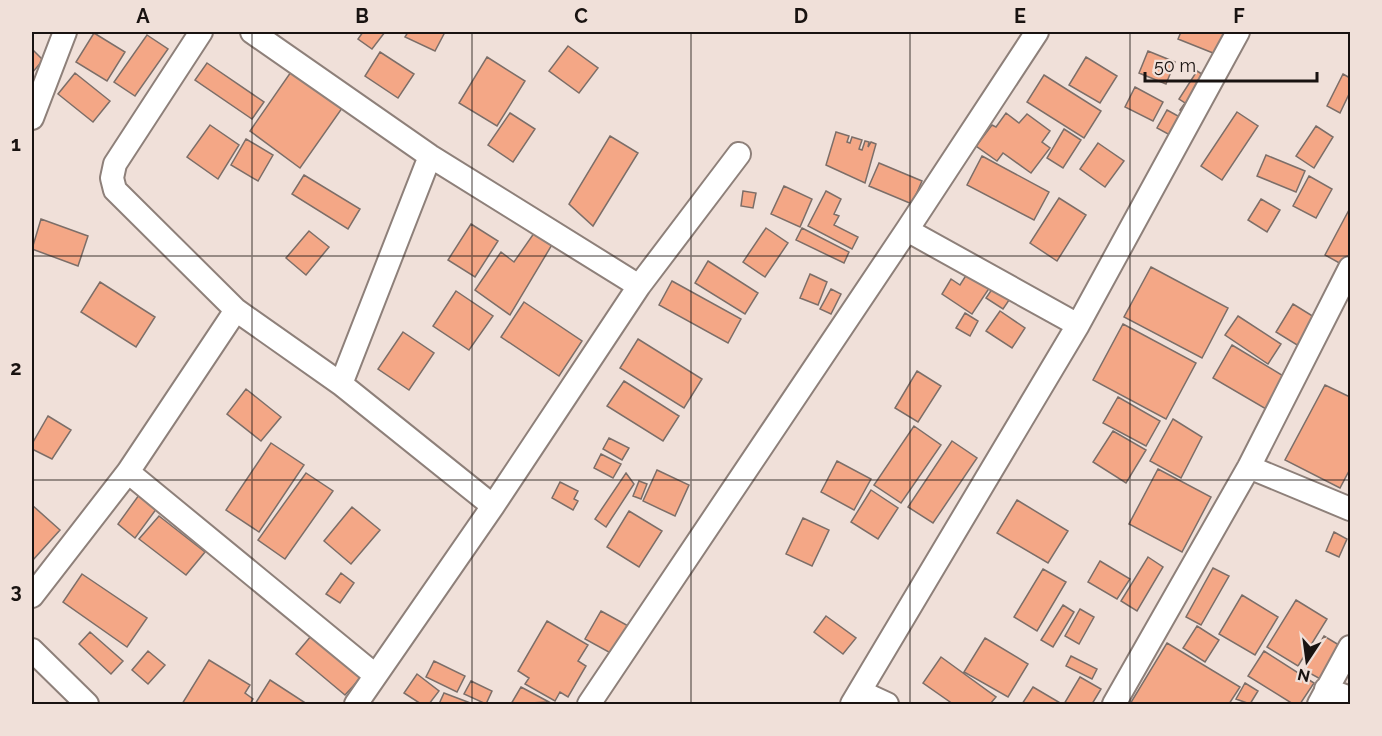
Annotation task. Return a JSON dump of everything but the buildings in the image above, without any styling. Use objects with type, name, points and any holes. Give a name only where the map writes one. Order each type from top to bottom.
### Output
[{"type":"street","points":[[32,117],[65,32]]},
{"type":"street","points":[[201,32],[115,164],[112,178],[115,190],[236,310],[341,384],[493,506]]},
{"type":"street","points":[[252,32],[430,156],[639,286]]},
{"type":"street","points":[[589,705],[907,230],[1036,32]]},
{"type":"street","points":[[887,705],[857,698],[1078,325],[1238,32]]},
{"type":"street","points":[[356,705],[493,506],[639,286],[740,154]]},
{"type":"street","points":[[341,384],[430,156]]},
{"type":"street","points":[[907,230],[1078,325]]},
{"type":"street","points":[[1114,705],[1249,467],[1350,268]]},
{"type":"street","points":[[32,596],[128,472],[236,310]]},
{"type":"street","points":[[1249,467],[1350,509]]},
{"type":"street","points":[[128,472],[375,675]]},
{"type":"street","points":[[1350,647],[1322,697],[1350,698]]},
{"type":"street","points":[[32,650],[87,705]]}]
